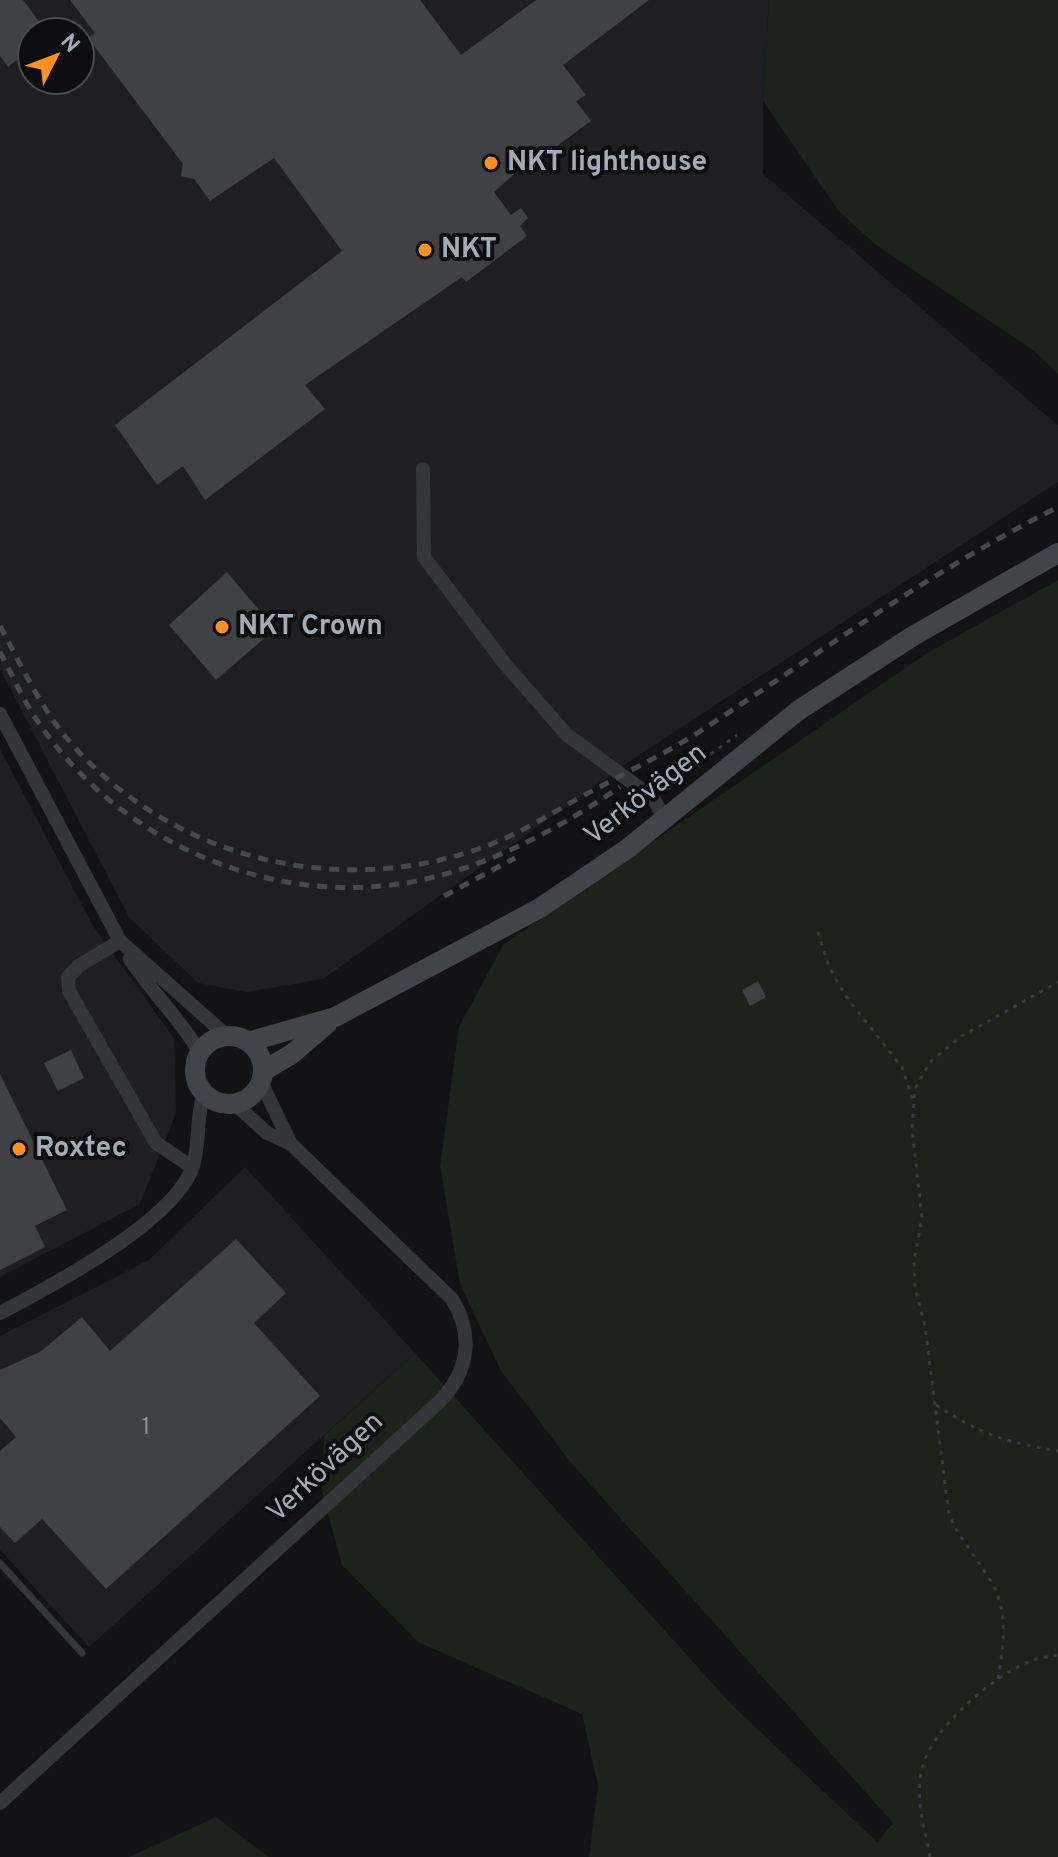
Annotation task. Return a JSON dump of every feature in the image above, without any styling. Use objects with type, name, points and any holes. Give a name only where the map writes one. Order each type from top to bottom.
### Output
[{"type":"main road","name":"Verkövägen","points":[[262,1077],[260,1055],[248,1042],[335,1017],[488,939],[540,908],[665,818],[799,710],[913,636],[1058,553]]},
{"type":"main road","points":[[235,1104],[251,1096],[262,1077],[335,1017]]},
{"type":"main road","points":[[204,1093],[195,1074],[200,1053],[211,1041],[227,1036],[248,1042]]},
{"type":"main road","name":"Verkövägen","points":[[204,1093],[218,1102],[235,1104]]},
{"type":"street","points":[[423,469],[424,557],[505,664],[567,735],[652,797],[665,818]]},
{"type":"street","points":[[0,714],[120,941],[142,978],[174,1012],[200,1053]]},
{"type":"street","points":[[120,941],[227,1036]]},
{"type":"street","points":[[120,941],[80,965],[68,977],[69,991],[156,1143],[192,1167]]},
{"type":"street","name":"Verkövägen","points":[[262,1077],[291,1144]]},
{"type":"street","points":[[0,1313],[102,1257],[163,1206],[192,1167],[204,1093]]},
{"type":"street","name":"Verkövägen","points":[[0,1803],[439,1402],[462,1369],[466,1332],[452,1299],[291,1144],[267,1133],[235,1104]]},
{"type":"lane","points":[[0,1563],[82,1653]]},
{"type":"path","points":[[818,932],[829,967],[847,998],[902,1067],[914,1105]]},
{"type":"path","points":[[998,1679],[1004,1622],[994,1587],[958,1535],[949,1515],[925,1326],[915,1288],[914,1261],[922,1218],[912,1128],[915,1089],[930,1062],[960,1037],[1058,982]]},
{"type":"path","points":[[935,1404],[977,1431],[1010,1443],[1058,1451]]},
{"type":"path","points":[[930,1857],[919,1809],[926,1759],[945,1728],[998,1679],[1029,1661],[1058,1655]]},
{"type":"shaded area","points":[[0,0],[769,0],[763,101],[763,174],[1058,425],[1058,482],[636,757],[323,979],[247,992],[198,983],[129,917],[0,669]]},
{"type":"shaded area","points":[[769,0],[1058,0],[1058,374],[1033,350],[876,245],[838,210],[763,101]]},
{"type":"shaded area","points":[[1058,580],[1058,1857],[589,1857],[598,1786],[582,1714],[418,1642],[342,1565],[322,1492],[324,1436],[415,1353],[731,1704],[877,1842],[893,1823],[572,1464],[501,1371],[460,1284],[440,1166],[459,1027],[503,945],[927,653]]},
{"type":"shaded area","points":[[0,749],[93,926],[174,1038],[176,1113],[140,1204],[0,1277]]},
{"type":"shaded area","points":[[245,1167],[415,1353],[89,1647],[0,1550],[0,1336],[149,1260]]},
{"type":"shaded area","points":[[216,1817],[269,1857],[129,1857]]},
{"type":"building","points":[[0,0],[23,0],[35,16],[16,16],[16,61],[8,67],[0,56]]},
{"type":"building","name":"NKT","points":[[70,0],[420,0],[461,55],[536,0],[649,0],[563,65],[586,95],[576,101],[591,121],[523,171],[521,168],[494,192],[511,215],[521,208],[528,218],[520,226],[527,236],[466,282],[462,277],[305,385],[325,409],[205,500],[183,466],[157,485],[115,425],[342,251],[274,158],[210,201],[194,179],[181,176],[183,164],[96,49],[96,16],[82,16]]},
{"type":"building","name":"NKT Crown","points":[[227,572],[275,629],[216,680],[169,625]]},
{"type":"building","points":[[758,981],[766,997],[750,1006],[742,990]]},
{"type":"building","points":[[71,1050],[84,1078],[58,1091],[44,1063]]},
{"type":"building","name":"Roxtec","points":[[0,1074],[67,1210],[35,1226],[45,1247],[0,1270]]},
{"type":"building","points":[[236,1239],[286,1293],[254,1323],[320,1396],[106,1589],[42,1519],[15,1543],[0,1527],[0,1451],[16,1437],[0,1418],[0,1370],[40,1352],[82,1317],[110,1351]]},
{"type":"railway","points":[[0,626],[38,696],[64,735],[106,778],[154,813],[206,840],[261,858],[319,868],[378,869],[437,861],[494,843],[532,825],[686,740],[964,558],[1058,507]]},
{"type":"railway","points":[[0,652],[41,726],[76,769],[117,806],[163,837],[212,861],[265,877],[319,886],[375,887],[430,878],[480,863],[529,841],[620,787]]},
{"type":"railway","points":[[444,896],[515,858]]},
{"type":"place","name":"NKT lighthouse","points":[[491,163]]},
{"type":"place","name":"NKT","points":[[425,250]]},
{"type":"place","name":"NKT Crown","points":[[222,627]]},
{"type":"place","name":"Roxtec","points":[[19,1149]]}]
